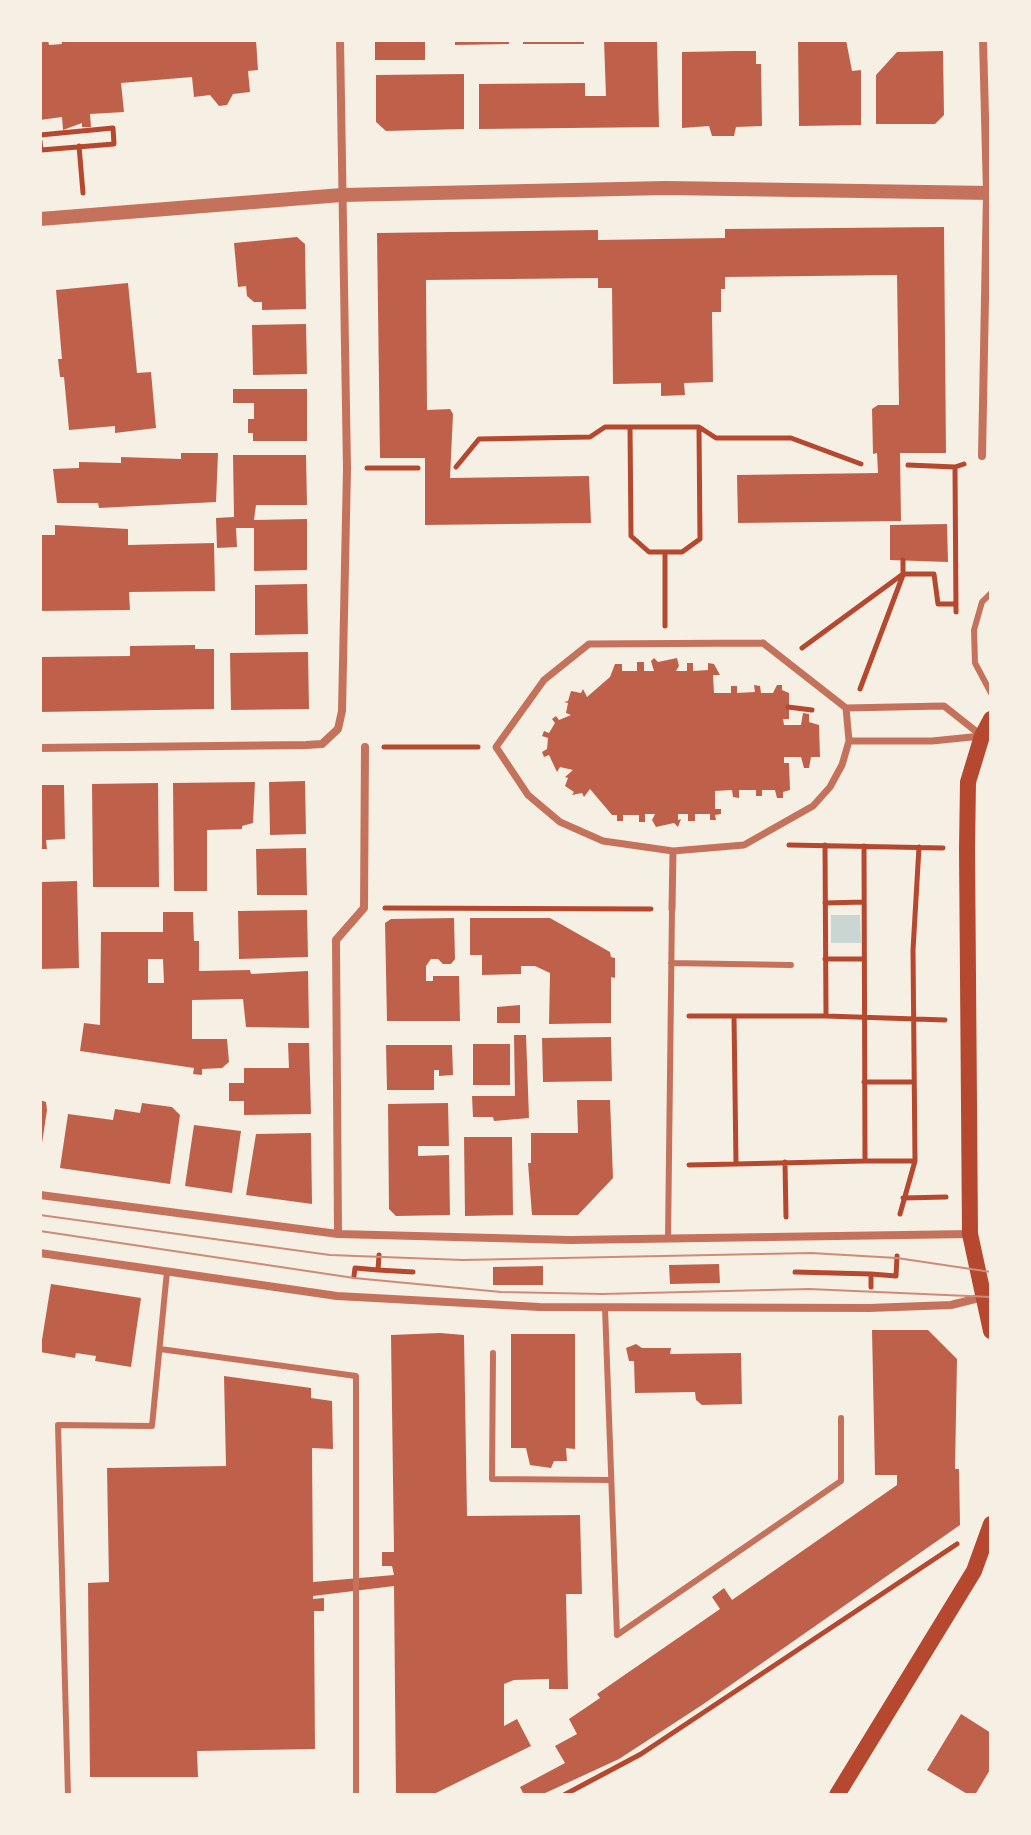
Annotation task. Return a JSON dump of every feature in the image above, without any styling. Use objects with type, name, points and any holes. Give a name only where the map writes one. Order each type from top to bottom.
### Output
[{"type":"main road","points":[[991,719],[982,736],[968,782],[967,849],[968,1196],[970,1234],[988,1299],[991,1331]]},
{"type":"main road","points":[[837,1795],[974,1571],[991,1524]]},
{"type":"street","points":[[40,748],[306,745],[332,738],[342,711],[347,469],[340,40]]},
{"type":"street","points":[[982,456],[989,193],[983,40]]},
{"type":"street","points":[[40,219],[342,195],[666,188],[989,193]]},
{"type":"street","points":[[850,708],[849,741],[830,787],[813,806],[744,845],[673,851],[603,841],[560,822],[528,795],[496,747],[544,680],[589,644],[763,643],[850,708],[944,706],[982,736]]},
{"type":"street","points":[[849,741],[932,741],[982,736]]},
{"type":"street","points":[[338,1234],[336,940],[364,908],[365,747]]},
{"type":"street","points":[[672,909],[673,851]]},
{"type":"street","points":[[40,1195],[338,1234],[668,1239],[786,1234],[970,1234]]},
{"type":"street","points":[[40,1253],[353,1297],[605,1308],[869,1308],[951,1305],[988,1299]]},
{"type":"lane","points":[[991,593],[982,602],[974,630],[975,663],[991,693]]},
{"type":"lane","points":[[668,1239],[672,909]]},
{"type":"lane","points":[[671,963],[791,965]]},
{"type":"lane","points":[[68,1795],[58,1425],[152,1426],[167,1271]]},
{"type":"lane","points":[[605,1308],[617,1635],[841,1481],[841,1418]]},
{"type":"lane","points":[[160,1349],[356,1376],[356,1795]]},
{"type":"lane","points":[[493,1353],[492,1479],[611,1480]]},
{"type":"path","points":[[77,123],[78,131]]},
{"type":"path","points":[[40,135],[113,128],[114,144],[41,150],[40,141]]},
{"type":"path","points":[[79,146],[85,214]]},
{"type":"path","points":[[456,467],[479,439],[590,437],[605,427],[699,427],[716,438],[791,438],[861,464]]},
{"type":"path","points":[[630,427],[631,536],[649,552],[682,552],[700,539],[699,427]]},
{"type":"path","points":[[908,465],[955,467],[982,456]]},
{"type":"path","points":[[955,467],[956,620]]},
{"type":"path","points":[[347,469],[418,468]]},
{"type":"path","points":[[665,552],[665,643]]},
{"type":"path","points":[[850,708],[903,574],[903,560]]},
{"type":"path","points":[[786,661],[903,574],[934,574],[938,604],[956,604]]},
{"type":"path","points":[[788,707],[801,706],[821,716]]},
{"type":"path","points":[[365,747],[496,747]]},
{"type":"path","points":[[744,845],[967,849]]},
{"type":"path","points":[[864,846],[865,1161]]},
{"type":"path","points":[[919,847],[912,1082],[915,1161],[903,1198],[968,1196]]},
{"type":"path","points":[[825,903],[864,902]]},
{"type":"path","points":[[364,908],[672,909]]},
{"type":"path","points":[[825,959],[864,959]]},
{"type":"path","points":[[734,1016],[736,1164]]},
{"type":"path","points":[[826,1016],[969,1021]]},
{"type":"path","points":[[864,1082],[912,1082]]},
{"type":"path","points":[[668,1164],[915,1161]]},
{"type":"path","points":[[785,1162],[786,1234]]},
{"type":"path","points":[[795,1272],[896,1276],[897,1233]]},
{"type":"path","points":[[378,1270],[380,1235]]},
{"type":"path","points":[[353,1297],[355,1268],[413,1272]]},
{"type":"path","points":[[869,1308],[871,1274]]},
{"type":"path","points":[[564,1795],[579,1792],[641,1754],[965,1538]]},
{"type":"shaded area","points":[[831,915],[860,915],[861,943],[831,943]]},
{"type":"building","points":[[40,40],[48,40],[49,45],[62,44],[61,40],[256,40],[258,70],[248,71],[250,92],[233,94],[227,105],[219,106],[210,95],[194,97],[192,77],[121,83],[124,112],[90,114],[91,127],[82,127],[82,123],[63,130],[62,117],[40,120]]},
{"type":"building","points":[[375,40],[425,40],[425,60],[375,60]]},
{"type":"building","points":[[455,40],[509,40],[509,44],[455,45]]},
{"type":"building","points":[[523,40],[584,40],[584,44],[523,44]]},
{"type":"building","points":[[604,40],[657,41],[659,127],[479,129],[479,84],[585,83],[585,96],[606,96]]},
{"type":"building","points":[[798,40],[846,40],[852,71],[861,70],[861,125],[799,126]]},
{"type":"building","points":[[756,51],[756,64],[761,64],[762,126],[736,127],[734,136],[712,136],[709,126],[682,128],[682,52]]},
{"type":"building","points":[[943,51],[944,115],[935,124],[876,124],[876,75],[897,52]]},
{"type":"building","points":[[464,74],[464,129],[386,131],[376,122],[376,75]]},
{"type":"building","points":[[944,227],[946,453],[900,453],[901,521],[738,523],[737,475],[878,473],[877,453],[873,454],[872,409],[878,405],[899,405],[897,275],[725,277],[725,289],[721,289],[721,312],[712,312],[713,382],[684,383],[685,395],[661,396],[661,383],[613,384],[612,288],[598,288],[598,278],[426,280],[427,410],[450,409],[453,414],[450,478],[589,476],[591,523],[425,525],[425,458],[380,458],[377,233],[598,230],[598,240],[725,238],[725,229]]},
{"type":"building","points":[[297,237],[305,244],[306,309],[262,310],[262,302],[254,302],[247,296],[246,286],[238,287],[234,243]]},
{"type":"building","points":[[128,283],[137,373],[151,372],[156,428],[115,433],[115,426],[69,430],[64,377],[60,377],[58,359],[62,359],[56,290]]},
{"type":"building","points":[[306,324],[307,374],[253,375],[252,325]]},
{"type":"building","points":[[233,389],[307,389],[307,441],[253,441],[253,433],[248,433],[248,419],[254,419],[254,403],[233,403]]},
{"type":"building","points":[[181,453],[218,453],[216,502],[99,508],[98,503],[57,503],[53,469],[79,468],[79,462],[121,463],[121,457],[181,459]]},
{"type":"building","points":[[233,455],[306,455],[307,505],[256,505],[254,520],[307,519],[307,570],[254,571],[254,528],[236,528],[237,547],[217,548],[216,518],[234,517]]},
{"type":"building","points":[[947,524],[948,562],[890,560],[890,525]]},
{"type":"building","points":[[55,525],[128,529],[128,545],[214,543],[215,591],[129,592],[130,610],[40,611],[40,535],[55,535]]},
{"type":"building","points":[[307,584],[308,634],[255,635],[255,585]]},
{"type":"building","points":[[195,645],[195,649],[214,649],[214,709],[40,712],[40,657],[130,656],[130,646]]},
{"type":"building","points":[[308,652],[309,709],[231,710],[230,653]]},
{"type":"building","points":[[654,658],[658,662],[677,658],[679,666],[676,671],[687,671],[687,663],[693,663],[693,671],[708,670],[708,663],[714,664],[720,675],[713,675],[714,693],[731,693],[731,686],[737,686],[737,693],[755,692],[754,685],[760,686],[761,693],[773,693],[777,685],[782,685],[782,690],[789,693],[789,719],[783,719],[784,725],[801,725],[803,713],[809,714],[809,722],[819,725],[820,757],[811,757],[809,768],[804,768],[801,757],[784,757],[784,763],[789,763],[790,790],[783,792],[783,798],[777,798],[775,790],[762,790],[762,796],[756,796],[756,790],[739,790],[739,798],[733,797],[732,790],[715,791],[715,809],[721,809],[721,814],[715,815],[716,820],[710,820],[710,814],[695,814],[695,821],[688,821],[688,814],[678,814],[678,820],[681,819],[678,827],[674,823],[656,827],[652,820],[655,814],[645,814],[645,822],[639,822],[639,815],[623,815],[623,821],[617,821],[617,815],[612,815],[590,789],[584,797],[582,793],[572,795],[574,792],[565,786],[568,778],[565,777],[573,770],[560,767],[557,772],[549,755],[544,757],[542,752],[547,749],[548,738],[542,736],[544,731],[549,733],[555,723],[552,719],[556,716],[559,720],[571,715],[566,713],[568,703],[564,702],[568,701],[571,691],[581,693],[583,689],[587,697],[610,677],[615,664],[622,664],[622,671],[637,671],[637,662],[644,662],[644,671],[654,671],[651,661]]},
{"type":"building","points":[[305,781],[306,834],[270,835],[269,782]]},
{"type":"building","points":[[255,782],[253,823],[242,826],[242,829],[207,830],[207,891],[174,891],[173,783]]},
{"type":"building","points":[[158,783],[159,887],[93,887],[92,784]]},
{"type":"building","points":[[40,785],[64,785],[65,839],[46,840],[47,849],[40,849]]},
{"type":"building","points":[[306,848],[307,895],[257,895],[256,849]]},
{"type":"building","points":[[77,881],[79,968],[40,969],[40,882]]},
{"type":"building","points":[[307,910],[308,957],[239,959],[238,911]]},
{"type":"building","points":[[163,912],[193,912],[194,941],[199,941],[199,971],[250,970],[251,974],[308,971],[309,1028],[246,1027],[243,999],[192,1000],[192,1039],[227,1039],[229,1062],[222,1068],[202,1069],[202,1075],[193,1074],[194,1068],[80,1051],[84,1023],[100,1025],[101,932],[163,932]],"holes":[[[148,959],[163,959],[164,983],[148,983]]]},
{"type":"building","points":[[454,918],[455,959],[451,964],[443,964],[438,959],[431,959],[426,966],[426,981],[433,981],[433,976],[459,976],[460,1021],[387,1021],[385,923],[391,919]]},
{"type":"building","points":[[470,918],[550,918],[610,952],[611,957],[615,958],[615,978],[611,977],[611,1023],[549,1024],[550,973],[535,966],[521,966],[521,974],[482,975],[482,955],[470,955]]},
{"type":"building","points":[[520,1005],[520,1023],[497,1023],[497,1007]]},
{"type":"building","points":[[514,1035],[526,1035],[529,1118],[494,1121],[493,1117],[473,1117],[472,1096],[515,1096]]},
{"type":"building","points":[[611,1037],[612,1081],[543,1082],[542,1038]]},
{"type":"building","points":[[288,1043],[309,1043],[311,1114],[244,1115],[244,1101],[229,1101],[229,1083],[244,1083],[244,1068],[289,1068]]},
{"type":"building","points":[[473,1044],[510,1044],[510,1085],[473,1085]]},
{"type":"building","points":[[386,1045],[452,1045],[453,1075],[439,1076],[439,1070],[434,1070],[434,1090],[387,1090]]},
{"type":"building","points":[[40,1100],[46,1102],[47,1110],[42,1143]]},
{"type":"building","points":[[577,1100],[610,1100],[613,1178],[578,1215],[532,1215],[528,1163],[531,1163],[531,1133],[578,1133]]},
{"type":"building","points":[[142,1103],[172,1107],[180,1115],[170,1184],[60,1168],[68,1114],[113,1120],[115,1109],[140,1113]]},
{"type":"building","points":[[448,1103],[449,1146],[418,1146],[418,1156],[449,1155],[450,1215],[396,1216],[389,1209],[388,1104]]},
{"type":"building","points":[[194,1125],[241,1131],[232,1193],[185,1186]]},
{"type":"building","points":[[311,1133],[312,1204],[246,1195],[256,1134]]},
{"type":"building","points":[[464,1137],[512,1137],[513,1215],[465,1216]]},
{"type":"building","points":[[719,1264],[720,1283],[670,1284],[669,1265]]},
{"type":"building","points":[[543,1266],[543,1285],[493,1285],[493,1267]]},
{"type":"building","points":[[51,1284],[141,1298],[131,1367],[95,1361],[96,1356],[76,1353],[75,1358],[40,1352]]},
{"type":"building","points":[[872,1330],[928,1330],[957,1359],[955,1469],[959,1469],[960,1525],[702,1705],[619,1759],[541,1795],[524,1795],[520,1787],[565,1763],[555,1746],[577,1734],[569,1719],[600,1698],[597,1694],[720,1609],[712,1597],[724,1588],[732,1600],[897,1485],[897,1475],[875,1475]]},
{"type":"building","points":[[511,1334],[575,1334],[575,1449],[566,1448],[567,1461],[554,1461],[551,1468],[530,1465],[526,1448],[511,1448]]},
{"type":"building","points":[[391,1335],[464,1335],[467,1516],[580,1515],[582,1594],[566,1594],[568,1689],[549,1689],[549,1679],[514,1680],[504,1684],[504,1726],[517,1719],[531,1746],[432,1795],[396,1795],[394,1586],[313,1596],[313,1599],[324,1598],[324,1611],[314,1611],[315,1749],[197,1751],[198,1777],[90,1777],[88,1583],[109,1582],[107,1468],[226,1466],[224,1376],[311,1388],[311,1398],[332,1401],[333,1449],[312,1448],[313,1582],[394,1575],[392,1566],[382,1566],[382,1552],[394,1552]]},
{"type":"building","points":[[636,1344],[642,1348],[671,1348],[670,1354],[741,1353],[742,1404],[702,1405],[696,1400],[695,1392],[635,1393],[634,1361],[629,1361],[626,1348]]},
{"type":"building","points":[[961,1714],[991,1733],[991,1768],[975,1795],[969,1795],[927,1770]]},
{"type":"tram line","points":[[40,1215],[330,1255],[463,1260],[811,1253],[897,1258],[991,1272]]},
{"type":"tram line","points":[[40,1231],[354,1278],[501,1292],[602,1294],[809,1289],[991,1297]]}]
